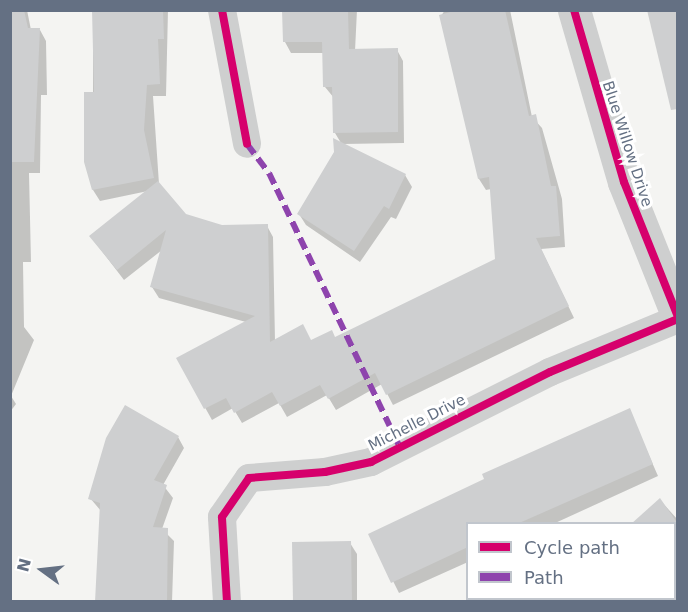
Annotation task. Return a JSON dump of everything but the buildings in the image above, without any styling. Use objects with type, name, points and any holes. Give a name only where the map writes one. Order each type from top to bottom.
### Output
[{"type":"street","points":[[222,10],[247,144]]},
{"type":"street","name":"Blue Willow Drive","points":[[574,10],[624,182],[654,268],[678,318]]},
{"type":"street","name":"Michelle Drive","points":[[227,602],[222,517],[249,478],[325,472],[371,462],[550,372],[678,318]]},
{"type":"marked path","points":[[247,144],[269,173],[399,446]]},
{"type":"cycle path","points":[[222,10],[247,144]]},
{"type":"cycle path","points":[[574,10],[624,182],[678,317]]},
{"type":"cycle path","points":[[227,602],[222,517],[249,478],[325,472],[371,462],[550,372],[678,319]]}]
